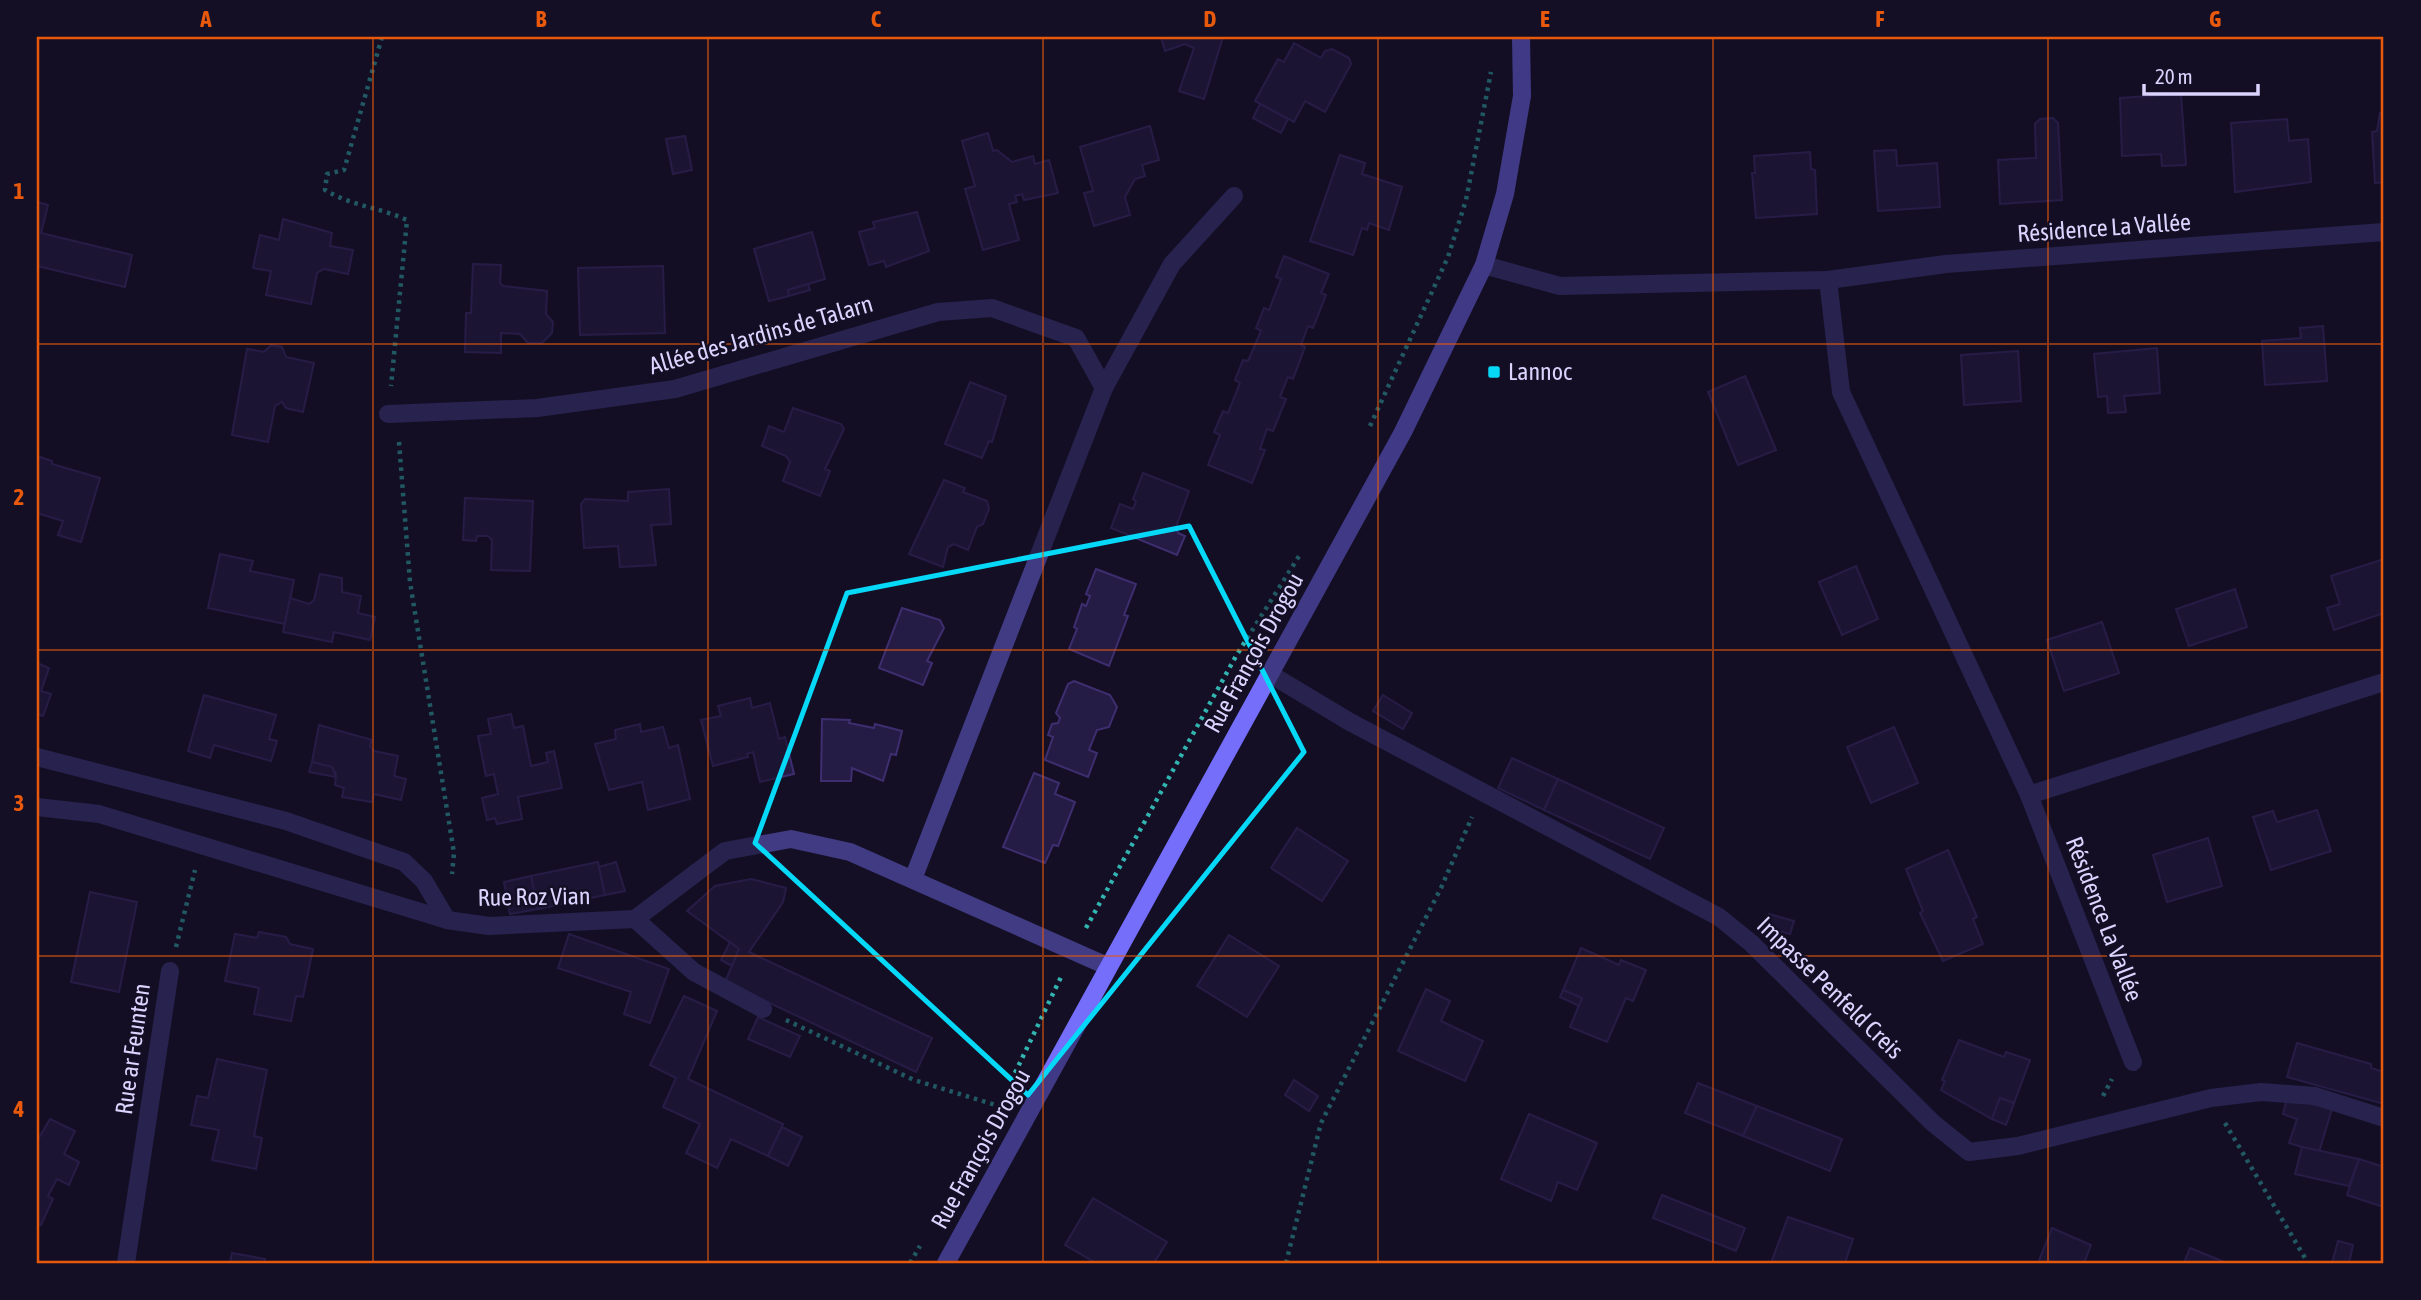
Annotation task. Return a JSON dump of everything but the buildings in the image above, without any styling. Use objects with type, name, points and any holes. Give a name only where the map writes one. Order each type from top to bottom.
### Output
[{"type":"street","name":"Rue François Drogou","points":[[946,1263],[1026,1121],[1107,966],[1404,432],[1483,265],[1506,194],[1522,96],[1521,37]]},
{"type":"street","points":[[913,879],[1063,500],[1104,388],[1172,264],[1234,196]]},
{"type":"street","name":"Résidence La Vallée","points":[[1483,265],[1560,286],[1828,281],[1946,264],[2384,232]]},
{"type":"street","name":"Résidence La Vallée","points":[[1828,281],[1841,392],[2029,795],[2133,1062]]},
{"type":"street","name":"Allée des Jardins de Talarn","points":[[393,414],[537,408],[675,389],[937,312],[992,308],[1076,338],[1104,388]]},
{"type":"street","name":"Impasse Penfeld Creis","points":[[1270,674],[1350,722],[1719,917],[1751,943],[1933,1123],[1969,1152],[2018,1146],[2211,1098],[2261,1091],[2315,1096],[2384,1118]]},
{"type":"street","points":[[2029,795],[2384,682]]},
{"type":"street","points":[[37,757],[286,821],[404,862],[424,881],[447,920]]},
{"type":"street","name":"Rue Roz Vian","points":[[37,807],[99,814],[447,920],[489,926],[635,919]]},
{"type":"street","points":[[763,1009],[695,972],[635,919],[724,851],[791,839],[850,852],[1107,966]]},
{"type":"street","name":"Rue ar Feunten","points":[[126,1263],[170,971]]},
{"type":"path","points":[[382,37],[344,170],[327,174],[325,190],[347,203],[383,209],[407,220],[393,414],[410,582],[454,853],[447,920]]},
{"type":"path","points":[[1367,434],[1448,257],[1466,200],[1493,64]]},
{"type":"path","points":[[1010,1082],[1073,953],[1236,656],[1308,542]]},
{"type":"path","points":[[1286,1263],[1321,1123],[1441,888],[1484,793]]},
{"type":"path","name":"Rue ar Feunten","points":[[170,971],[201,844]]},
{"type":"path","points":[[763,1009],[914,1080],[999,1106]]},
{"type":"path","points":[[992,1118],[1005,1094]]},
{"type":"path","points":[[2211,1098],[2308,1263]]},
{"type":"path","points":[[910,1263],[924,1239]]},
{"type":"highlighted area","points":[[1189,526],[1304,752],[1028,1095],[755,843],[847,593]]},
{"type":"place","name":"Lannoc","points":[[1494,372]]}]
